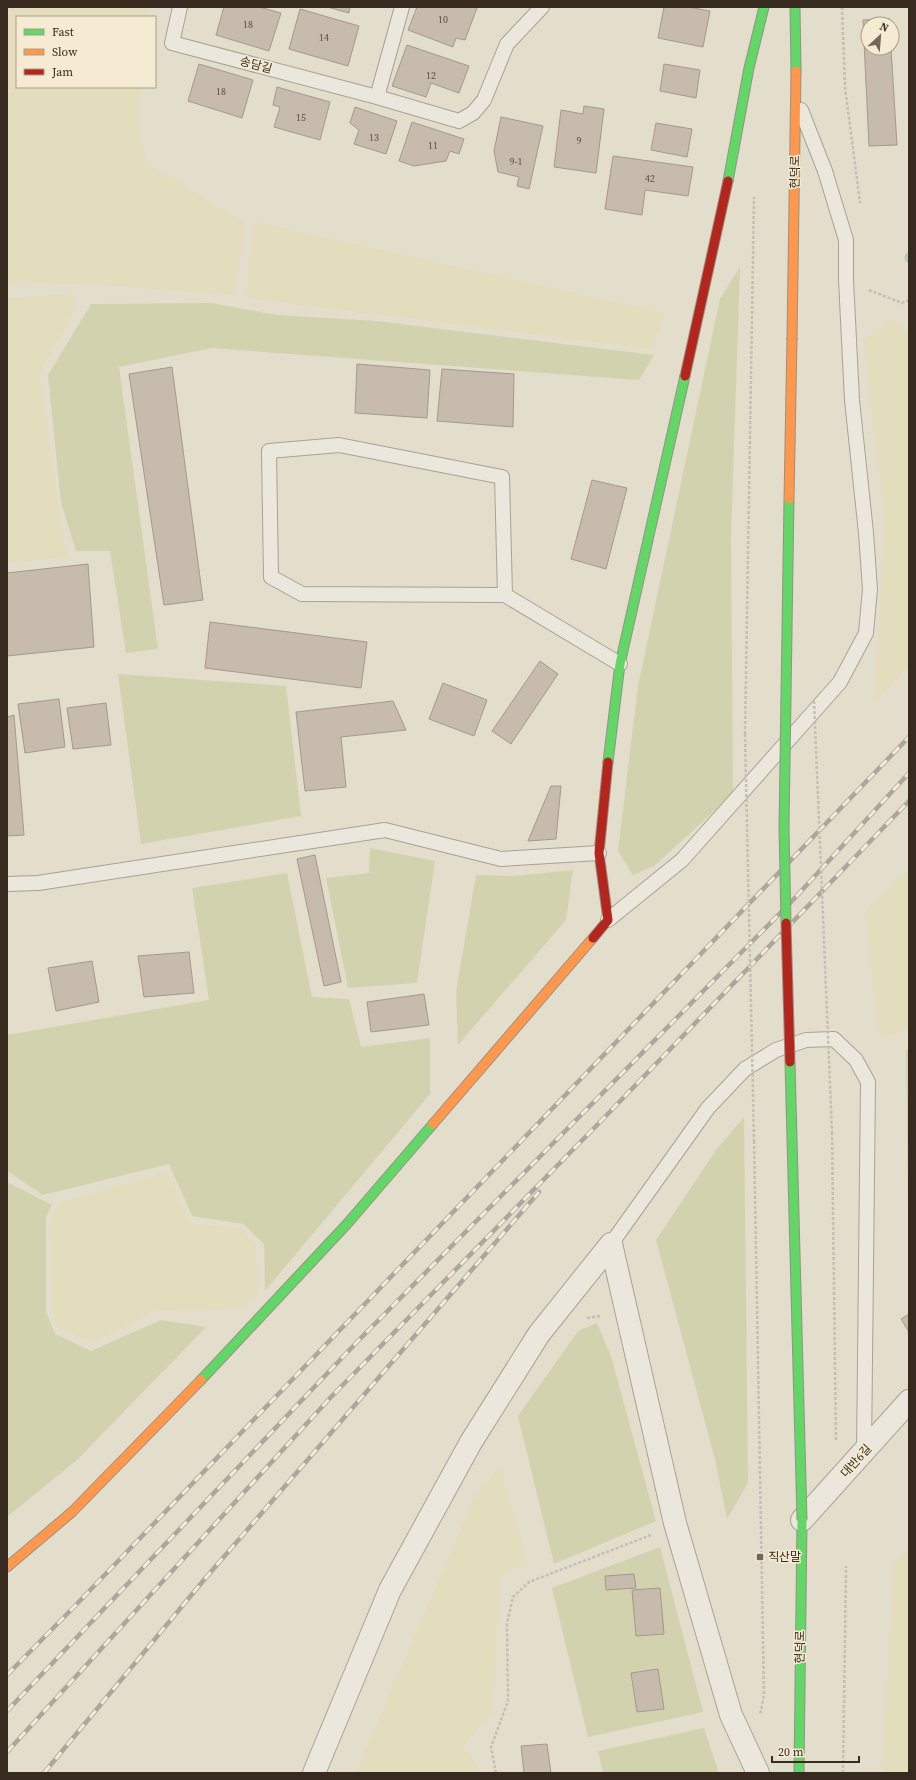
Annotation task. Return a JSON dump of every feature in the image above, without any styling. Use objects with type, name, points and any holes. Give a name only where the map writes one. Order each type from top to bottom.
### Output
[{"type":"street","points":[[7,1567],[72,1512],[226,1354],[346,1224],[608,920],[599,852],[620,664],[726,193],[749,68],[764,7]]},
{"type":"street","name":"현덕로","points":[[795,7],[797,99],[789,464],[784,828],[802,1520],[799,1773]]},
{"type":"street","points":[[611,1244],[675,1523],[732,1715],[758,1773]]},
{"type":"street","points":[[314,1773],[390,1590],[472,1442],[539,1334],[611,1244]]},
{"type":"street","name":"대반6길","points":[[802,1520],[864,1453],[909,1401]]},
{"type":"lane","name":"송담길","points":[[180,7],[172,43],[377,97],[459,121],[474,113],[484,100],[507,44],[542,7]]},
{"type":"lane","points":[[377,97],[402,7]]},
{"type":"lane","points":[[608,920],[682,860],[840,682],[866,633],[870,589],[866,533],[852,400],[846,280],[846,240],[825,171],[797,99]]},
{"type":"lane","points":[[505,595],[502,476],[339,445],[270,451],[271,577],[302,594],[505,595],[620,664]]},
{"type":"lane","points":[[7,884],[38,883],[385,830],[501,859],[599,852]]},
{"type":"lane","points":[[611,1244],[708,1108],[745,1069],[776,1050],[806,1040],[834,1039],[856,1060],[868,1082],[864,1453]]},
{"type":"path","points":[[842,7],[844,87],[860,204]]},
{"type":"path","points":[[754,196],[745,734],[764,1695],[759,1719]]},
{"type":"path","points":[[846,280],[902,303],[909,300]]},
{"type":"path","points":[[814,700],[832,1132],[836,1443]]},
{"type":"path","points":[[496,1773],[491,1747],[508,1701],[507,1622],[513,1597],[529,1582],[666,1529],[675,1523]]},
{"type":"path","points":[[843,1773],[846,1566]]},
{"type":"shaded area","points":[[7,7],[146,7],[145,16],[16,16],[16,88],[140,88],[137,125],[146,163],[246,224],[233,295],[103,285],[20,282],[7,285]]},
{"type":"shaded area","points":[[255,222],[665,313],[650,349],[246,298]]},
{"type":"shaded area","points":[[74,294],[74,310],[39,374],[66,557],[7,563],[7,298]]},
{"type":"shaded area","points":[[892,319],[909,335],[909,666],[874,703],[885,522],[864,340]]},
{"type":"shaded area","points":[[909,869],[909,1028],[880,1038],[865,911]]},
{"type":"shaded area","points":[[167,1172],[190,1223],[241,1229],[256,1246],[257,1292],[240,1309],[156,1310],[94,1342],[58,1328],[53,1315],[50,1221],[60,1202]]},
{"type":"shaded area","points":[[499,1466],[527,1563],[499,1576],[492,1713],[462,1747],[484,1773],[356,1773],[474,1499]]},
{"type":"shaded area","points":[[909,1548],[909,1773],[882,1773],[895,1561]]},
{"type":"green space","points":[[740,267],[731,537],[733,794],[654,866],[633,875],[618,851],[638,686],[720,299]]},
{"type":"green space","points":[[211,303],[277,315],[376,321],[654,355],[639,380],[212,348],[119,367],[158,649],[126,653],[110,551],[76,551],[61,503],[48,375],[91,304]]},
{"type":"green space","points":[[118,674],[286,686],[301,816],[141,844]]},
{"type":"green space","points":[[370,848],[435,861],[417,983],[348,988],[326,878],[369,873]]},
{"type":"green space","points":[[573,870],[566,920],[458,1045],[456,992],[476,875],[514,876]]},
{"type":"green space","points":[[287,873],[312,997],[349,999],[361,1047],[430,1038],[430,1094],[265,1291],[264,1244],[243,1224],[192,1216],[169,1164],[43,1195],[7,1171],[7,1035],[209,1000],[192,888]]},
{"type":"green space","points":[[909,1049],[909,1296],[906,1050]]},
{"type":"green space","points":[[744,1117],[748,1483],[727,1519],[715,1459],[656,1240],[716,1150]]},
{"type":"green space","points":[[7,1182],[52,1205],[46,1217],[46,1312],[55,1334],[91,1351],[161,1320],[206,1327],[78,1459],[7,1517]]},
{"type":"green space","points":[[597,1323],[611,1356],[656,1521],[554,1564],[518,1416],[578,1331]]},
{"type":"green space","points":[[660,1547],[703,1712],[588,1737],[552,1588]]},
{"type":"green space","points":[[704,1728],[719,1773],[603,1773],[598,1751]]},
{"type":"building","points":[[224,7],[259,7],[281,13],[269,51],[216,35]]},
{"type":"building","points":[[327,7],[350,7],[349,13]]},
{"type":"building","points":[[417,7],[477,8],[465,40],[456,38],[453,47],[408,30]]},
{"type":"building","points":[[664,7],[688,7],[710,11],[703,47],[658,38]]},
{"type":"building","points":[[300,9],[359,26],[348,66],[289,49]]},
{"type":"building","points":[[407,45],[469,66],[459,93],[431,83],[426,97],[392,86]]},
{"type":"building","points":[[865,56],[891,56],[897,145],[869,146]]},
{"type":"building","points":[[199,64],[253,80],[242,118],[188,101]]},
{"type":"building","points":[[664,64],[700,70],[696,98],[660,91]]},
{"type":"building","points":[[277,87],[330,102],[320,140],[274,127],[280,107],[273,105]]},
{"type":"building","points":[[584,106],[604,109],[596,173],[554,167],[561,110],[583,114]]},
{"type":"building","points":[[355,107],[397,121],[386,154],[354,144],[359,130],[350,123]]},
{"type":"building","points":[[501,117],[543,126],[529,189],[517,186],[519,177],[498,172],[494,151]]},
{"type":"building","points":[[412,122],[464,139],[459,154],[450,151],[446,161],[414,166],[399,161]]},
{"type":"building","points":[[656,123],[692,129],[687,157],[651,150]]},
{"type":"building","points":[[613,156],[693,167],[688,196],[645,190],[642,215],[605,209]]},
{"type":"building","points":[[357,364],[430,370],[427,418],[355,413]]},
{"type":"building","points":[[172,367],[203,600],[164,605],[129,374]]},
{"type":"building","points":[[442,369],[514,374],[513,427],[437,421]]},
{"type":"building","points":[[592,480],[627,488],[606,569],[571,559]]},
{"type":"building","points":[[88,564],[94,647],[7,656],[7,573]]},
{"type":"building","points":[[210,622],[367,642],[361,688],[205,668]]},
{"type":"building","points":[[540,661],[558,674],[511,744],[492,731]]},
{"type":"building","points":[[443,683],[487,700],[474,736],[429,719]]},
{"type":"building","points":[[59,699],[65,747],[25,753],[18,704]]},
{"type":"building","points":[[393,701],[406,730],[341,737],[346,787],[305,791],[296,712]]},
{"type":"building","points":[[106,703],[111,745],[73,749],[67,708]]},
{"type":"building","points":[[14,715],[24,835],[7,836],[7,717]]},
{"type":"building","points":[[551,786],[561,786],[556,839],[528,841]]},
{"type":"building","points":[[315,855],[341,982],[324,986],[297,859]]},
{"type":"building","points":[[189,952],[194,993],[144,997],[138,956]]},
{"type":"building","points":[[92,961],[99,1002],[56,1011],[48,968]]},
{"type":"building","points":[[424,994],[429,1025],[371,1032],[367,1002]]},
{"type":"building","points":[[909,1314],[909,1332],[901,1319]]},
{"type":"building","points":[[634,1574],[636,1588],[606,1590],[605,1576]]},
{"type":"building","points":[[660,1588],[664,1634],[636,1636],[632,1590]]},
{"type":"building","points":[[658,1669],[664,1709],[637,1712],[631,1673]]},
{"type":"building","points":[[547,1744],[551,1773],[524,1773],[521,1746]]},
{"type":"railway","points":[[7,1675],[909,737]]},
{"type":"railway","points":[[7,1711],[358,1341],[793,900],[909,773]]},
{"type":"railway","points":[[7,1752],[331,1397],[601,1121],[909,801]]},
{"type":"railway","points":[[44,1773],[203,1581],[539,1192]]},
{"type":"traffic: fast","points":[[728,181],[749,68],[764,7]]},
{"type":"traffic: fast","points":[[795,7],[796,71]]},
{"type":"traffic: fast","points":[[608,762],[620,664],[685,376]]},
{"type":"traffic: fast","points":[[786,923],[784,828],[789,499]]},
{"type":"traffic: fast","points":[[790,1062],[802,1520]]},
{"type":"traffic: fast","points":[[201,1380],[347,1224],[433,1124]]},
{"type":"traffic: fast","points":[[799,1773],[802,1520]]},
{"type":"traffic: slow","points":[[792,338],[796,71]]},
{"type":"traffic: slow","points":[[789,499],[792,338]]},
{"type":"traffic: slow","points":[[433,1124],[593,938]]},
{"type":"traffic: slow","points":[[7,1567],[72,1512],[201,1380]]},
{"type":"traffic: jam","points":[[685,376],[728,181]]},
{"type":"traffic: jam","points":[[593,938],[608,920],[599,853],[608,762]]},
{"type":"traffic: jam","points":[[786,923],[790,1062]]},
{"type":"place","name":"직산말","points":[[760,1557]]}]
